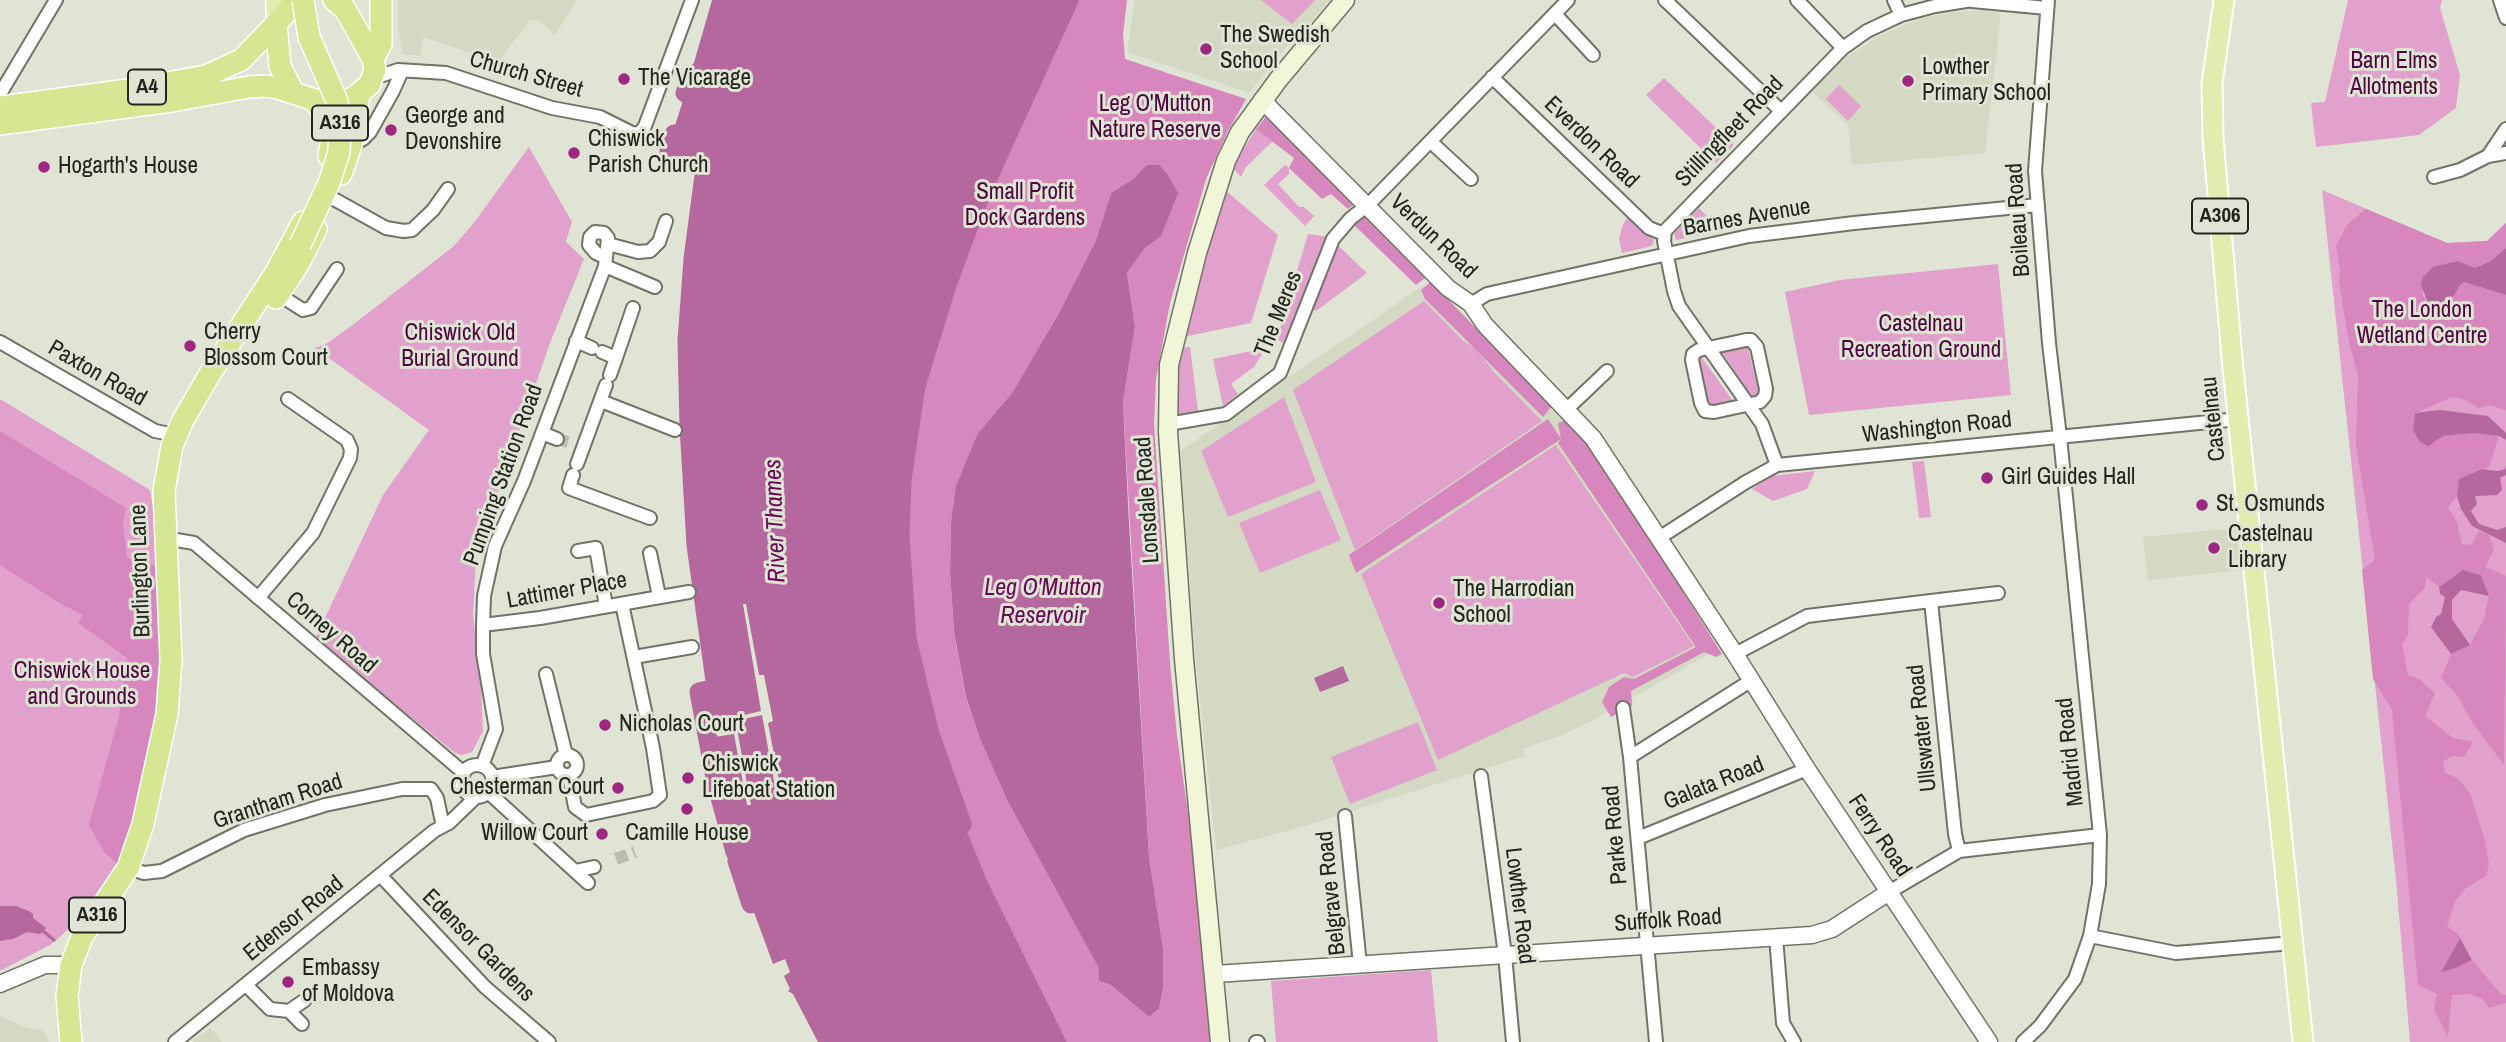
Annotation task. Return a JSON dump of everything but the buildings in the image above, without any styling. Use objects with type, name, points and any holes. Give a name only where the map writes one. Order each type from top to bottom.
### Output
[{"type":"highway","points":[[303,0],[276,15],[280,66],[293,92],[332,103],[344,102],[359,95],[373,66],[381,44],[380,0]]},
{"type":"highway","name":"A316","points":[[201,391],[229,357],[300,245],[329,183],[338,152],[340,129],[337,100],[309,37],[303,0]]},
{"type":"highway","points":[[334,0],[345,9],[373,66]]},
{"type":"highway","name":"A4","points":[[0,107],[128,90],[206,76],[241,60],[276,15]]},
{"type":"highway","name":"A4","points":[[0,124],[172,101],[249,87],[265,86],[293,92]]},
{"type":"highway","name":"Burlington Lane","points":[[169,456],[299,263],[332,198],[351,145],[359,95]]},
{"type":"highway","name":"Burlington Lane","points":[[71,965],[82,937],[128,868],[143,824],[167,714],[171,660],[164,491],[169,456],[175,435],[275,274],[320,182],[332,139],[328,120],[314,100]]},
{"type":"highway","name":"A316","points":[[71,965],[67,996],[71,1042]]},
{"type":"main road","name":"Lonsdale Road","points":[[1220,1042],[1184,659],[1168,424],[1169,365],[1196,253],[1226,161],[1240,132],[1262,100],[1345,0]]},
{"type":"main road","name":"Castelnau","points":[[2224,0],[2212,83],[2213,138],[2303,1042]]},
{"type":"street","name":"Church Street","points":[[373,66],[383,62],[400,70],[446,73],[552,108],[600,117],[639,134],[645,126],[692,0]]},
{"type":"street","name":"The Meres","points":[[1168,424],[1226,414],[1280,373],[1333,239],[1568,0]]},
{"type":"street","points":[[1665,0],[1780,110]]},
{"type":"street","points":[[1797,0],[1843,48]]},
{"type":"street","points":[[1894,0],[1900,15]]},
{"type":"street","name":"Stillingfleet Road","points":[[1664,234],[1667,227],[1780,110],[1843,48],[1867,31],[1900,15],[1972,0],[2048,4]]},
{"type":"street","points":[[2500,0],[2506,18]]},
{"type":"street","points":[[0,94],[52,2]]},
{"type":"street","name":"Boileau Road","points":[[2048,4],[2035,152],[2049,343],[2060,437]]},
{"type":"street","points":[[1555,14],[1593,55]]},
{"type":"street","name":"Burlington Lane","points":[[351,145],[370,132],[393,91],[400,70]]},
{"type":"street","name":"Everdon Road","points":[[1492,77],[1649,228],[1664,234]]},
{"type":"street","name":"Verdun Road","points":[[1262,100],[1448,288],[1471,303],[1485,325],[1599,447],[1735,654]]},
{"type":"street","points":[[2488,156],[2506,130]]},
{"type":"street","points":[[1431,142],[1471,179]]},
{"type":"street","points":[[2434,177],[2460,170],[2488,156],[2506,153]]},
{"type":"street","points":[[332,198],[386,228],[404,231],[412,230],[433,210],[449,189]]},
{"type":"street","name":"Barnes Avenue","points":[[1471,303],[1487,294],[1667,253],[1770,233],[2038,205]]},
{"type":"street","points":[[655,286],[605,262],[592,250],[589,240],[595,232],[604,233],[608,244],[638,252],[650,251],[659,242],[666,221]]},
{"type":"street","points":[[1664,234],[1676,298],[1707,348],[1762,424],[1777,465]]},
{"type":"street","name":"Pumping Station Road","points":[[482,766],[496,729],[483,654],[484,596],[495,546],[542,433],[605,262],[608,244]]},
{"type":"street","points":[[278,293],[303,310],[311,308],[337,270]]},
{"type":"street","points":[[634,308],[569,488],[649,517]]},
{"type":"street","points":[[576,341],[617,358]]},
{"type":"street","points":[[1751,341],[1757,347],[1766,389],[1765,397],[1760,401],[1714,412],[1705,411],[1692,360],[1693,354],[1707,348],[1751,341]]},
{"type":"street","name":"Paxton Road","points":[[0,342],[155,431],[175,435]]},
{"type":"street","points":[[1566,410],[1607,371]]},
{"type":"street","points":[[258,598],[313,533],[351,458],[351,449],[346,440],[288,399]]},
{"type":"street","points":[[601,401],[675,430]]},
{"type":"street","name":"Washington Road","points":[[1659,538],[1777,465],[2239,419]]},
{"type":"street","points":[[542,433],[582,447]]},
{"type":"street","name":"Madrid Road","points":[[2023,1042],[2040,1026],[2075,979],[2090,936],[2099,884],[2100,835],[2060,437]]},
{"type":"street","name":"Corney Road","points":[[166,538],[194,543],[464,773]]},
{"type":"street","points":[[578,551],[596,548],[606,606]]},
{"type":"street","name":"Lattimer Place","points":[[650,553],[659,596]]},
{"type":"street","name":"Lattimer Place","points":[[483,625],[540,618],[689,592]]},
{"type":"street","points":[[1735,654],[1807,616],[1997,593]]},
{"type":"street","name":"Ullswater Road","points":[[1931,601],[1955,834],[1959,850]]},
{"type":"street","points":[[569,775],[575,807],[586,815],[653,802],[660,795],[653,748],[622,604]]},
{"type":"street","points":[[634,657],[692,647]]},
{"type":"street","name":"Ferry Road","points":[[1735,654],[1807,769],[1989,1042]]},
{"type":"street","points":[[546,674],[566,755]]},
{"type":"street","points":[[1630,757],[1752,680]]},
{"type":"street","name":"Parke Road","points":[[1623,708],[1630,757],[1656,1042]]},
{"type":"street","points":[[566,755],[574,758],[577,763],[576,769],[569,775]]},
{"type":"street","points":[[566,755],[559,760],[557,767],[560,773],[569,775]]},
{"type":"street","points":[[477,794],[493,783],[492,777],[482,766],[472,766],[464,773],[461,783],[588,883]]},
{"type":"street","points":[[492,777],[557,767]]},
{"type":"street","name":"Galata Road","points":[[1638,838],[1807,769]]},
{"type":"street","name":"Lowther Road","points":[[1481,776],[1505,955],[1513,1042]]},
{"type":"street","name":"Grantham Road","points":[[128,868],[145,873],[162,871],[244,830],[324,805],[381,792],[431,789],[439,803],[455,810]]},
{"type":"street","name":"Edensor Road","points":[[175,1042],[381,876],[455,810],[477,794]]},
{"type":"street","name":"Edensor Road","points":[[440,825],[449,823],[477,794]]},
{"type":"street","points":[[439,803],[440,825]]},
{"type":"street","name":"Belgrave Road","points":[[1345,816],[1360,965]]},
{"type":"street","name":"Suffolk Road","points":[[1215,974],[1812,935],[1826,932],[1959,850],[2100,835]]},
{"type":"street","points":[[575,872],[594,867]]},
{"type":"street","name":"Edensor Gardens","points":[[381,876],[485,987],[549,1042]]},
{"type":"street","points":[[2090,936],[2176,953],[2292,943]]},
{"type":"street","points":[[1776,937],[1783,1023],[1794,1042]]},
{"type":"street","points":[[0,984],[45,965],[71,965]]},
{"type":"street","points":[[246,985],[270,1009],[289,1012],[302,1024]]},
{"type":"street","points":[[289,1012],[305,1000]]},
{"type":"shaded area","points":[[398,0],[577,0],[555,35],[539,20],[530,20],[498,62],[423,37],[420,56],[403,54],[398,30]]},
{"type":"shaded area","name":"The Swedish School","points":[[1135,0],[1330,0],[1299,36],[1292,40],[1249,93],[1127,52]]},
{"type":"shaded area","name":"Lowther Primary School","points":[[1954,12],[2001,13],[1985,153],[1852,165],[1848,125],[1812,91],[1847,57],[1883,34],[1923,18]]},
{"type":"shaded area","name":"The Harrodian School","points":[[1427,283],[1590,448],[1717,649],[1594,720],[1523,749],[1525,756],[1301,827],[1216,850],[1195,653],[1180,451]]},
{"type":"shaded area","points":[[2236,528],[2241,570],[2148,580],[2143,537]]},
{"type":"shaded area","points":[[0,1016],[28,1028],[42,1030],[49,1042],[0,1042]]},
{"type":"shaded area","points":[[210,1028],[222,1042],[192,1042]]},
{"type":"green space","points":[[1069,0],[1127,0],[1123,34],[1125,59],[1246,99],[1206,179],[1170,303],[1156,379],[1154,424],[1170,663],[1177,736],[1194,855],[1213,1042],[1067,1042],[986,878],[962,824],[930,734],[907,639],[900,534],[902,480],[916,386],[947,285],[982,191]],"holes":[[[1147,166],[1161,235],[1145,248],[1127,273],[1135,327],[1123,402],[1149,857],[1163,948],[1163,988],[1159,1009],[1149,1017],[1111,985],[1099,981],[1098,967],[1007,800],[980,739],[966,698],[954,633],[950,572],[951,522],[978,433],[1012,393],[1059,313],[1096,240],[1111,193]]]},
{"type":"green space","points":[[1261,0],[1315,0],[1292,24]]},
{"type":"green space","name":"Barn Elms Allotments","points":[[2348,0],[2442,0],[2440,8],[2460,75],[2456,108],[2419,135],[2316,147],[2311,103],[2325,102]]},
{"type":"green space","points":[[1664,78],[1734,145],[1716,163],[1646,95]]},
{"type":"green space","points":[[1839,85],[1861,106],[1848,121],[1826,99]]},
{"type":"green space","points":[[1267,115],[1357,202],[1348,209],[1331,194],[1322,199],[1289,168],[1294,158],[1256,129]]},
{"type":"green space","points":[[1256,129],[1273,141],[1246,167],[1241,177],[1232,167]]},
{"type":"green space","name":"Chiswick Old Burial Ground","points":[[529,147],[572,222],[566,242],[584,259],[550,343],[476,556],[473,615],[483,731],[472,752],[462,755],[455,753],[315,639],[383,495],[429,430],[315,348],[326,344],[354,324],[454,246]]},
{"type":"green space","points":[[1285,165],[1289,168],[1289,174],[1278,184],[1299,207],[1304,207],[1314,216],[1305,226],[1264,185]]},
{"type":"green space","points":[[1225,190],[1278,235],[1251,323],[1183,337]]},
{"type":"green space","name":"The London Wetland Centre","points":[[2322,190],[2447,243],[2487,241],[2506,223],[2506,1042],[2410,1042],[2396,880]]},
{"type":"green space","points":[[1699,208],[1721,231],[1676,240],[1674,234]]},
{"type":"green space","name":"The London Wetland Centre","points":[[2366,209],[2447,243],[2487,241],[2506,223],[2506,248],[2491,261],[2475,268],[2458,261],[2422,293],[2430,309],[2448,296],[2454,296],[2464,282],[2506,295],[2506,410],[2490,405],[2479,408],[2463,399],[2452,397],[2415,413],[2413,430],[2443,436],[2474,433],[2499,436],[2489,467],[2459,479],[2457,496],[2448,507],[2457,522],[2462,545],[2472,544],[2479,531],[2489,535],[2494,550],[2485,567],[2506,576],[2504,765],[2472,722],[2457,695],[2441,678],[2451,654],[2470,645],[2484,619],[2489,596],[2481,575],[2463,570],[2439,587],[2426,577],[2425,588],[2409,604],[2408,635],[2402,644],[2408,675],[2419,679],[2435,693],[2425,716],[2453,738],[2473,742],[2464,757],[2453,756],[2443,761],[2445,773],[2457,778],[2471,796],[2489,864],[2486,876],[2466,888],[2455,901],[2447,927],[2460,938],[2441,971],[2453,969],[2472,960],[2501,994],[2506,995],[2506,1003],[2489,1008],[2482,999],[2470,994],[2452,995],[2448,1037],[2434,1009],[2437,994],[2418,985],[2392,710],[2373,679],[2362,570],[2375,560],[2356,446],[2358,376],[2349,342],[2336,246],[2347,225]]},
{"type":"green space","points":[[1364,212],[1428,276],[1416,285],[1352,223]]},
{"type":"green space","points":[[1628,217],[1654,240],[1652,246],[1622,253],[1619,239]]},
{"type":"green space","points":[[1308,234],[1329,237],[1367,273],[1316,311],[1302,306],[1283,343],[1277,339]]},
{"type":"green space","name":"Castelnau Recreation Ground","points":[[1998,264],[2011,395],[1809,415],[1785,292],[1840,280]]},
{"type":"green space","points":[[1431,282],[1552,406],[1543,417],[1425,299],[1421,290]]},
{"type":"green space","points":[[1424,301],[1462,340],[1478,351],[1493,371],[1542,421],[1355,550],[1293,390]]},
{"type":"green space","points":[[1747,344],[1758,389],[1758,395],[1752,397],[1719,348]]},
{"type":"green space","points":[[1190,347],[1198,411],[1176,414],[1178,348]]},
{"type":"green space","points":[[1266,348],[1254,367],[1231,384],[1238,394],[1223,406],[1213,359]]},
{"type":"green space","points":[[1700,355],[1733,401],[1713,406],[1705,399],[1697,356]]},
{"type":"green space","points":[[1284,397],[1316,482],[1228,517],[1201,451]]},
{"type":"green space","name":"Chiswick House and Grounds","points":[[0,399],[150,490],[159,567],[118,864],[85,912],[60,937],[0,971]]},
{"type":"green space","points":[[1548,419],[1561,439],[1356,573],[1349,555]]},
{"type":"green space","points":[[1566,420],[1585,437],[1722,654],[1716,657],[1704,652],[1631,691],[1632,706],[1611,717],[1602,702],[1609,687],[1624,677],[1634,679],[1696,647],[1558,443],[1561,439],[1558,423]]},
{"type":"green space","points":[[0,431],[126,508],[123,522],[127,558],[159,567],[164,693],[147,793],[118,864],[104,852],[89,825],[119,716],[127,658],[78,623],[83,615],[0,565]]},
{"type":"green space","points":[[1556,445],[1694,646],[1633,677],[1624,673],[1438,760],[1361,574]]},
{"type":"green space","points":[[1924,461],[1931,517],[1919,518],[1912,462]]},
{"type":"green space","points":[[1815,471],[1807,489],[1773,501],[1752,489],[1772,476]]},
{"type":"green space","points":[[1320,490],[1341,540],[1260,573],[1239,523]]},
{"type":"green space","points":[[1418,722],[1437,770],[1350,804],[1331,757]]},
{"type":"green space","points":[[1431,970],[1438,1042],[1276,1042],[1271,981]]},
{"type":"water","name":"River Thames","points":[[722,0],[1069,0],[982,191],[947,285],[916,386],[902,480],[900,534],[907,639],[930,734],[946,781],[986,878],[1067,1042],[818,1042],[793,994],[788,991],[790,989],[784,976],[790,972],[785,959],[773,964],[751,904],[737,861],[748,858],[746,850],[735,852],[716,783],[699,692],[716,688],[696,545],[687,341],[693,259],[706,160],[669,150],[674,134],[682,135],[694,97],[685,93],[693,76],[702,69]]},
{"type":"water","name":"Leg O'Mutton Reservoir","points":[[1147,165],[1159,165],[1178,193],[1161,236],[1145,248],[1127,273],[1135,327],[1123,402],[1129,523],[1149,857],[1163,948],[1163,988],[1159,1009],[1149,1017],[1111,985],[1099,981],[1098,967],[1007,800],[980,739],[966,697],[954,632],[950,572],[951,523],[956,486],[978,433],[1012,393],[1059,313],[1096,240],[1111,193],[1133,179]]},
{"type":"water","points":[[2506,248],[2506,295],[2464,282],[2454,296],[2445,299],[2440,310],[2435,312],[2430,309],[2421,284],[2423,277],[2433,267],[2458,261],[2475,268],[2491,261]]},
{"type":"water","points":[[2440,410],[2488,416],[2506,433],[2506,440],[2499,436],[2474,433],[2443,436],[2428,446],[2420,442],[2413,430],[2415,413]]},
{"type":"water","points":[[2506,465],[2506,475],[2500,478],[2502,490],[2497,495],[2475,496],[2477,504],[2471,511],[2479,524],[2497,530],[2506,527],[2506,543],[2472,526],[2461,509],[2457,496],[2459,479],[2482,469],[2505,469]]},
{"type":"water","points":[[2463,570],[2481,575],[2489,596],[2461,590],[2452,600],[2452,619],[2470,645],[2451,654],[2431,627],[2436,617],[2441,614],[2445,597],[2440,594],[2439,587]]},
{"type":"water","points":[[1343,666],[1349,681],[1320,692],[1314,678]]},
{"type":"water","points":[[0,906],[16,906],[29,911],[33,918],[46,928],[40,934],[27,932],[13,939],[0,941]]},
{"type":"water","points":[[2460,938],[2472,960],[2441,972]]},
{"type":"pier","points":[[743,604],[746,604],[759,675],[764,675],[773,721],[768,723],[781,791],[776,792],[762,715],[707,727],[706,724],[761,711]]},
{"type":"pier","points":[[737,729],[751,805],[747,805],[734,734],[708,738],[708,735]]},
{"type":"waterway","points":[[722,0],[702,69],[693,76],[685,93],[694,97],[682,135],[674,134],[669,150],[706,160],[693,259],[687,341],[696,545],[716,688],[699,692],[716,783],[735,852],[746,849],[748,858],[737,861],[751,904],[771,897]]},
{"type":"waterway","points":[[943,840],[962,824],[930,734],[907,639],[900,534],[902,480],[916,386],[947,285],[982,191],[1069,0]]},
{"type":"waterway","points":[[43,931],[54,940]]},
{"type":"tunnel","points":[[557,439],[568,442]]},
{"type":"tunnel","points":[[616,859],[635,852]]},
{"type":"place","name":"The Swedish School","points":[[1206,49]]},
{"type":"place","name":"The Vicarage","points":[[624,79]]},
{"type":"place","name":"Lowther Primary School","points":[[1908,81]]},
{"type":"place","name":"George and Devonshire","points":[[391,130]]},
{"type":"place","name":"Chiswick Parish Church","points":[[574,153]]},
{"type":"place","name":"Hogarth's House","points":[[44,167]]},
{"type":"place","name":"Cherry Blossom Court","points":[[190,346]]},
{"type":"place","name":"Girl Guides Hall","points":[[1987,478]]},
{"type":"place","name":"St. Osmunds","points":[[2202,505]]},
{"type":"place","name":"Castelnau Library","points":[[2214,548]]},
{"type":"place","name":"The Harrodian School","points":[[1439,603]]},
{"type":"place","name":"Nicholas Court","points":[[605,725]]},
{"type":"place","name":"Chiswick Lifeboat Station","points":[[688,778]]},
{"type":"place","name":"Chesterman Court","points":[[618,788]]},
{"type":"place","name":"Camille House","points":[[687,809]]},
{"type":"place","name":"Willow Court","points":[[602,834]]},
{"type":"place","name":"Embassy of Moldova","points":[[288,982]]},
{"type":"park label","name":"Leg O'Mutton Nature Reserve","points":[[1155,118]]},
{"type":"park label","name":"Small Profit Dock Gardens","points":[[1025,206]]}]
